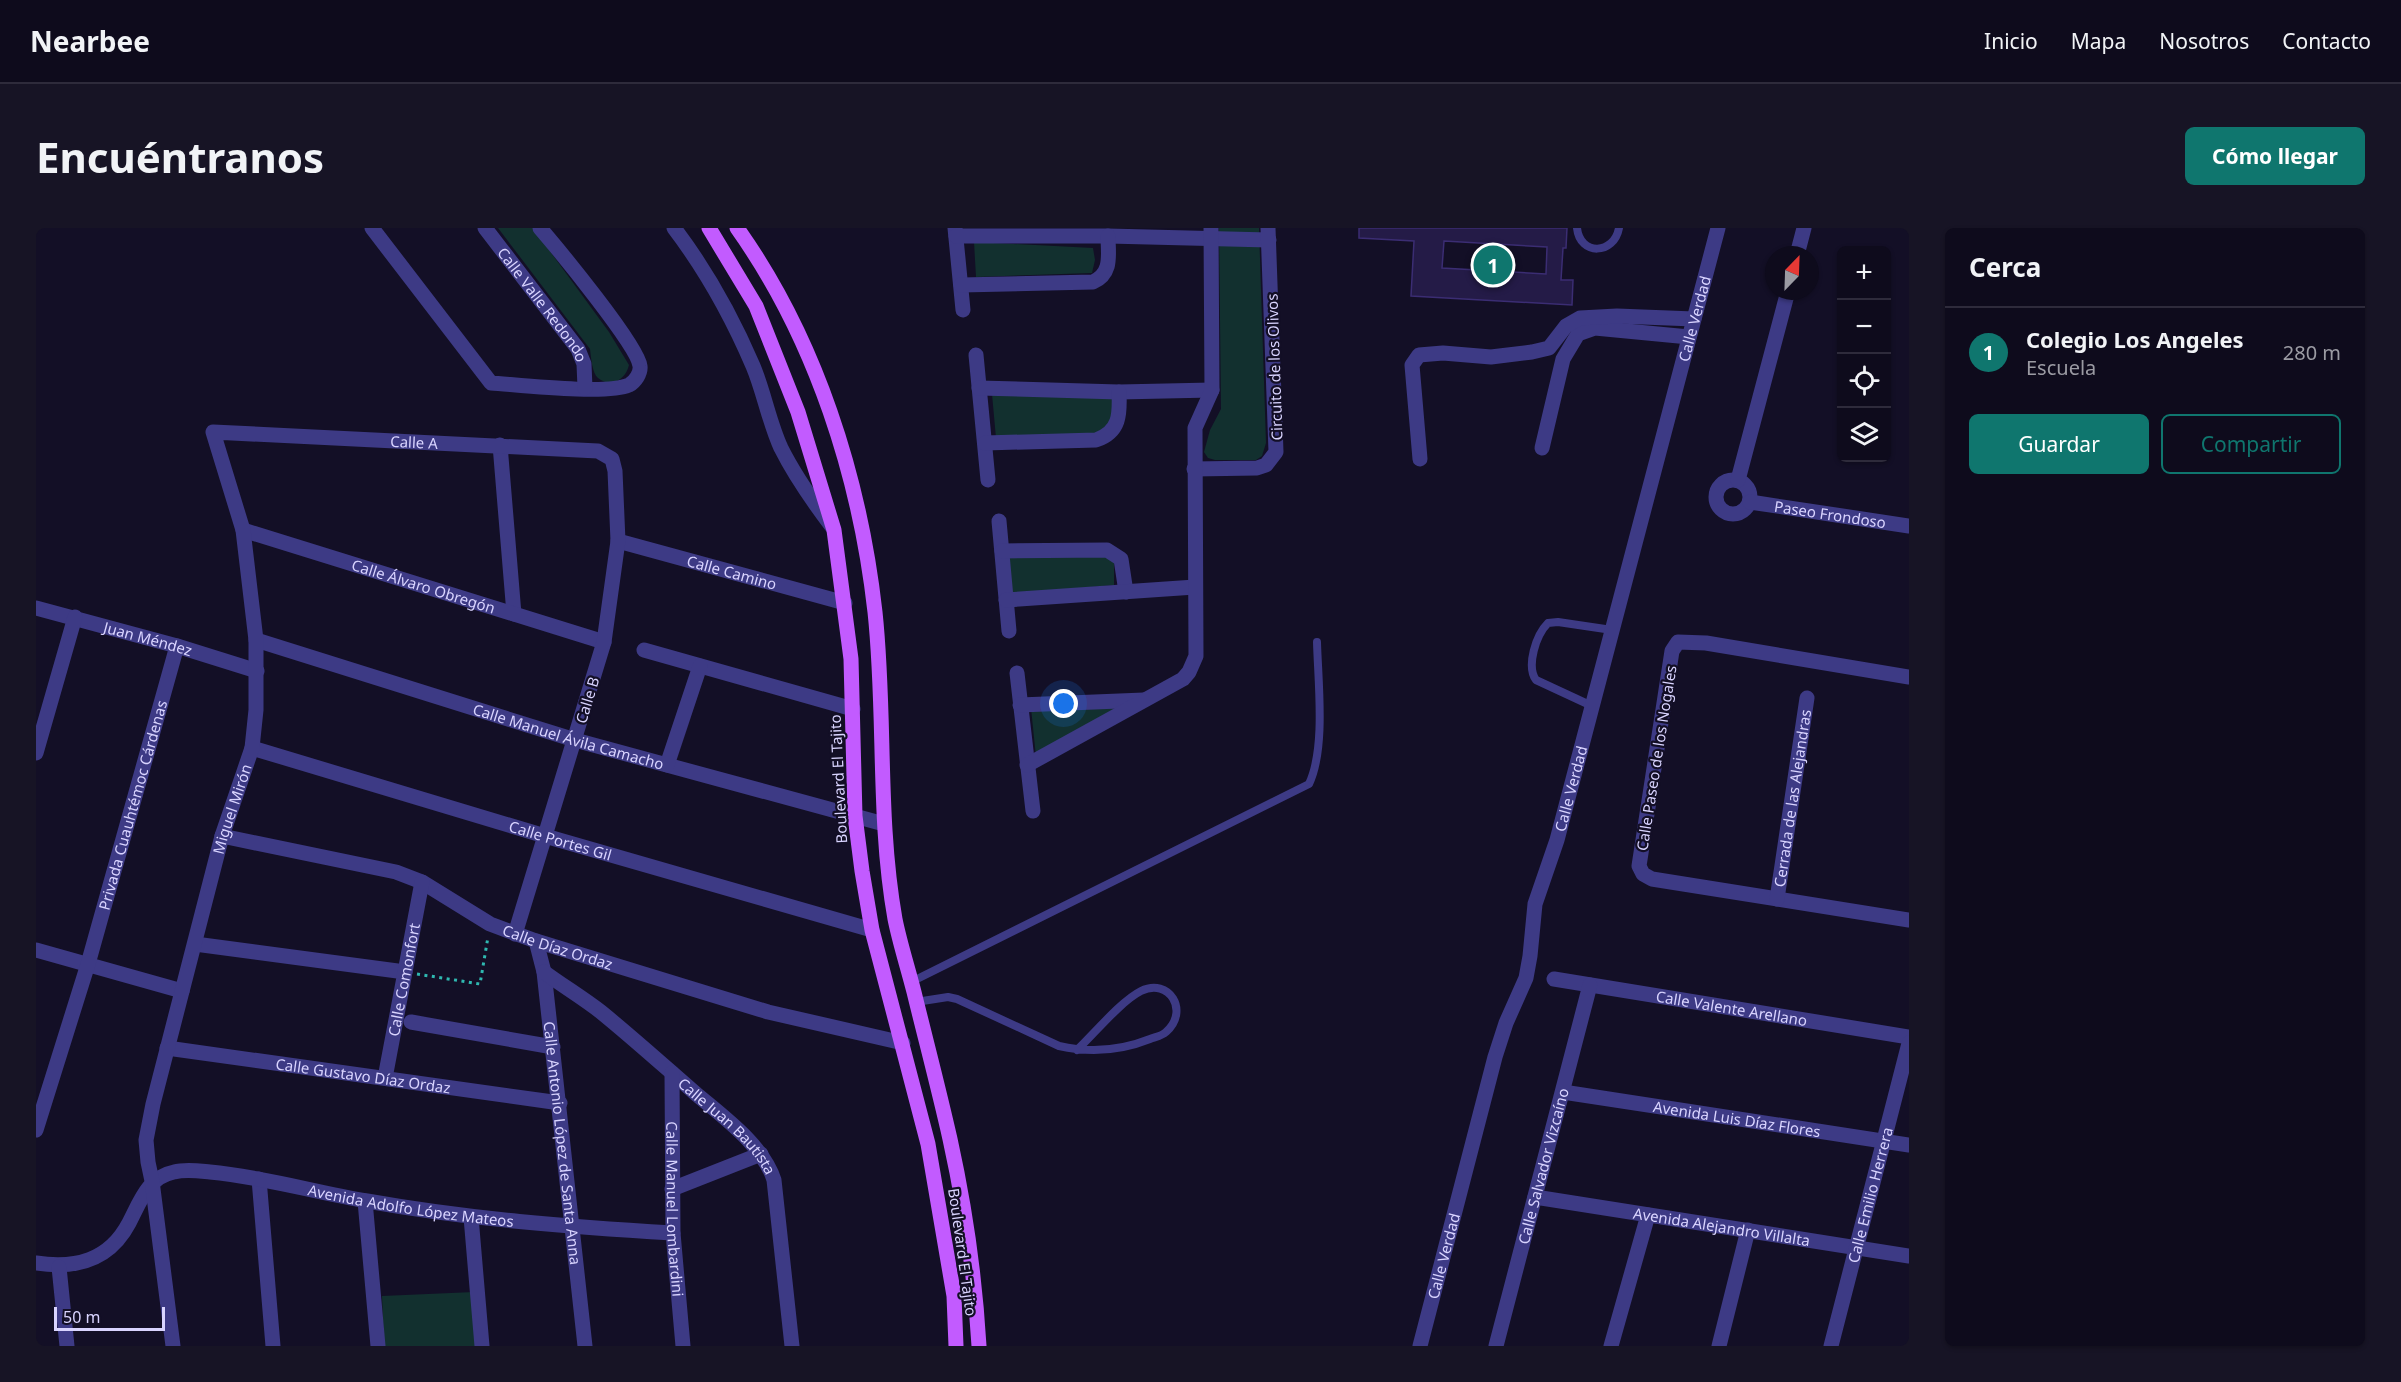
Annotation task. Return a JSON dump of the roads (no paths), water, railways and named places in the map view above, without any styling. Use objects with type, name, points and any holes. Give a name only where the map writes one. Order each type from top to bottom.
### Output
[{"type":"main road","name":"Boulevard El Tajito","points":[[709,228],[756,306],[798,412],[834,530],[851,659],[855,816],[872,930],[928,1144],[954,1296],[956,1346]]},
{"type":"main road","name":"Boulevard El Tajito","points":[[737,228],[779,294],[821,387],[846,465],[863,537],[875,613],[884,824],[896,922],[950,1140],[966,1221],[976,1297],[978,1346]]},
{"type":"street","points":[[372,228],[491,384],[585,388],[615,388],[631,384],[637,378],[641,364],[622,333],[540,228]]},
{"type":"street","name":"Calle Valle Redondo","points":[[485,228],[578,349],[584,364],[585,388]]},
{"type":"street","points":[[674,228],[689,248],[729,316],[754,367],[781,446],[797,476],[834,530]]},
{"type":"street","name":"Calle Verdad","points":[[1420,1346],[1495,1058],[1506,1023],[1526,978],[1535,904],[1557,840],[1718,228]]},
{"type":"street","points":[[1799,246],[1804,228]]},
{"type":"street","points":[[963,310],[956,232],[1108,236],[1268,234]]},
{"type":"street","points":[[1027,765],[1183,679],[1196,656],[1195,428],[1212,390],[1211,233]]},
{"type":"street","name":"Circuito de los Olivos","points":[[1194,469],[1257,468],[1266,465],[1276,452],[1268,234]]},
{"type":"street","points":[[961,285],[1093,282],[1104,274],[1109,265],[1108,236]]},
{"type":"street","points":[[1738,480],[1786,300]]},
{"type":"street","points":[[1420,459],[1412,364],[1416,357],[1422,354],[1443,353],[1491,357],[1523,354],[1549,348],[1566,326],[1580,318],[1617,316],[1694,319]]},
{"type":"street","points":[[1542,448],[1563,359],[1574,337],[1590,329],[1689,337]]},
{"type":"street","points":[[1549,348],[1563,359]]},
{"type":"street","points":[[976,355],[988,480]]},
{"type":"street","points":[[979,388],[1119,392],[1212,390]]},
{"type":"street","points":[[985,443],[1103,438],[1117,423],[1120,416],[1119,392]]},
{"type":"street","name":"Calle A","points":[[213,432],[598,451],[612,459]]},
{"type":"street","name":"Miguel Mirón","points":[[173,1346],[146,1140],[167,1048],[222,836],[252,748],[257,671],[256,640],[243,530],[213,432]]},
{"type":"street","points":[[500,445],[514,614]]},
{"type":"street","name":"Calle B","points":[[515,934],[604,642],[618,541],[615,471],[612,459]]},
{"type":"street","points":[[1728,479],[1738,480],[1746,484],[1750,492],[1750,502],[1745,510],[1735,514],[1725,513],[1717,505],[1715,495],[1719,485],[1728,479]]},
{"type":"street","name":"Paseo Frondoso","points":[[1750,502],[1909,526]]},
{"type":"street","points":[[999,521],[1009,631]]},
{"type":"street","name":"Calle Álvaro Obregón","points":[[243,530],[604,642]]},
{"type":"street","name":"Calle Camino","points":[[618,541],[845,603]]},
{"type":"street","points":[[1002,551],[1107,550],[1121,559],[1126,592]]},
{"type":"street","points":[[1006,600],[1195,587]]},
{"type":"street","name":"Juan Méndez","points":[[36,608],[177,646],[257,671]]},
{"type":"street","points":[[36,753],[75,617]]},
{"type":"street","name":"Calle Manuel Ávila Camacho","points":[[256,640],[575,740],[884,824]]},
{"type":"street","name":"Calle Paseo de los Nogales","points":[[1909,677],[1706,643],[1678,642],[1672,651],[1639,866],[1643,874],[1652,879],[1909,920]]},
{"type":"street","name":"Privada Cuauhtémoc Cárdenas","points":[[36,1130],[88,964],[177,646]]},
{"type":"street","points":[[645,650],[853,709]]},
{"type":"street","points":[[667,765],[700,666]]},
{"type":"street","points":[[1017,673],[1033,811]]},
{"type":"street","name":"Cerrada de las Alejandras","points":[[1777,899],[1806,698]]},
{"type":"street","points":[[1020,705],[1147,700]]},
{"type":"street","name":"Calle Portes Gil","points":[[252,748],[545,836],[872,930]]},
{"type":"street","name":"Calle Díaz Ordaz","points":[[222,836],[396,872],[422,882],[490,924],[515,934],[768,1012],[903,1043]]},
{"type":"street","name":"Calle Comonfort","points":[[385,1078],[422,882]]},
{"type":"street","name":"Calle Antonio López de Santa Anna","points":[[536,941],[544,972],[560,1104],[585,1346]]},
{"type":"street","points":[[195,944],[405,972]]},
{"type":"street","points":[[36,950],[182,991]]},
{"type":"street","name":"Calle Juan Bautista","points":[[544,972],[599,1011],[672,1073],[761,1154],[770,1166],[774,1180],[792,1346]]},
{"type":"street","name":"Calle Valente Arellano","points":[[1554,979],[1909,1037]]},
{"type":"street","name":"Calle Salvador Vizcaíno","points":[[1496,1346],[1590,985]]},
{"type":"street","points":[[411,1022],[553,1047]]},
{"type":"street","name":"Calle Emilio Herrera","points":[[1831,1346],[1909,1043]]},
{"type":"street","name":"Calle Gustavo Díaz Ordaz","points":[[167,1048],[560,1104]]},
{"type":"street","name":"Calle Manuel Lombardini","points":[[672,1073],[673,1233],[683,1346]]},
{"type":"street","name":"Avenida Luis Díaz Flores","points":[[1563,1092],[1909,1145]]},
{"type":"street","points":[[672,1189],[761,1154]]},
{"type":"street","name":"Avenida Adolfo López Mateos","points":[[152,1181],[186,1170],[260,1179],[366,1201],[471,1217],[572,1227],[673,1233]]},
{"type":"street","points":[[260,1179],[273,1346]]},
{"type":"street","points":[[36,1263],[59,1267],[92,1259],[117,1240],[152,1181]]},
{"type":"street","name":"Avenida Alejandro Villalta","points":[[1535,1197],[1909,1256]]},
{"type":"street","points":[[366,1201],[378,1346]]},
{"type":"street","points":[[1611,1346],[1648,1215]]},
{"type":"street","points":[[471,1217],[482,1346]]},
{"type":"street","points":[[1719,1346],[1748,1230]]},
{"type":"street","points":[[59,1267],[67,1346]]},
{"type":"lane","points":[[1577,228],[1582,241],[1588,247],[1596,249],[1605,248],[1612,243],[1617,237],[1619,228]]},
{"type":"lane","points":[[1592,706],[1536,680],[1531,668],[1539,635],[1548,623],[1558,622],[1612,630]]},
{"type":"lane","points":[[911,982],[1309,784],[1316,769],[1318,738],[1317,642]]},
{"type":"lane","points":[[916,1002],[948,997],[957,999],[1041,1040],[1077,1050],[1101,1051],[1119,1048],[1166,1033],[1177,1013],[1176,1003],[1171,995],[1161,989],[1149,988],[1141,991],[1077,1050]]},
{"type":"place","name":"Colegio Los Angeles","points":[[1493,265]]}]
